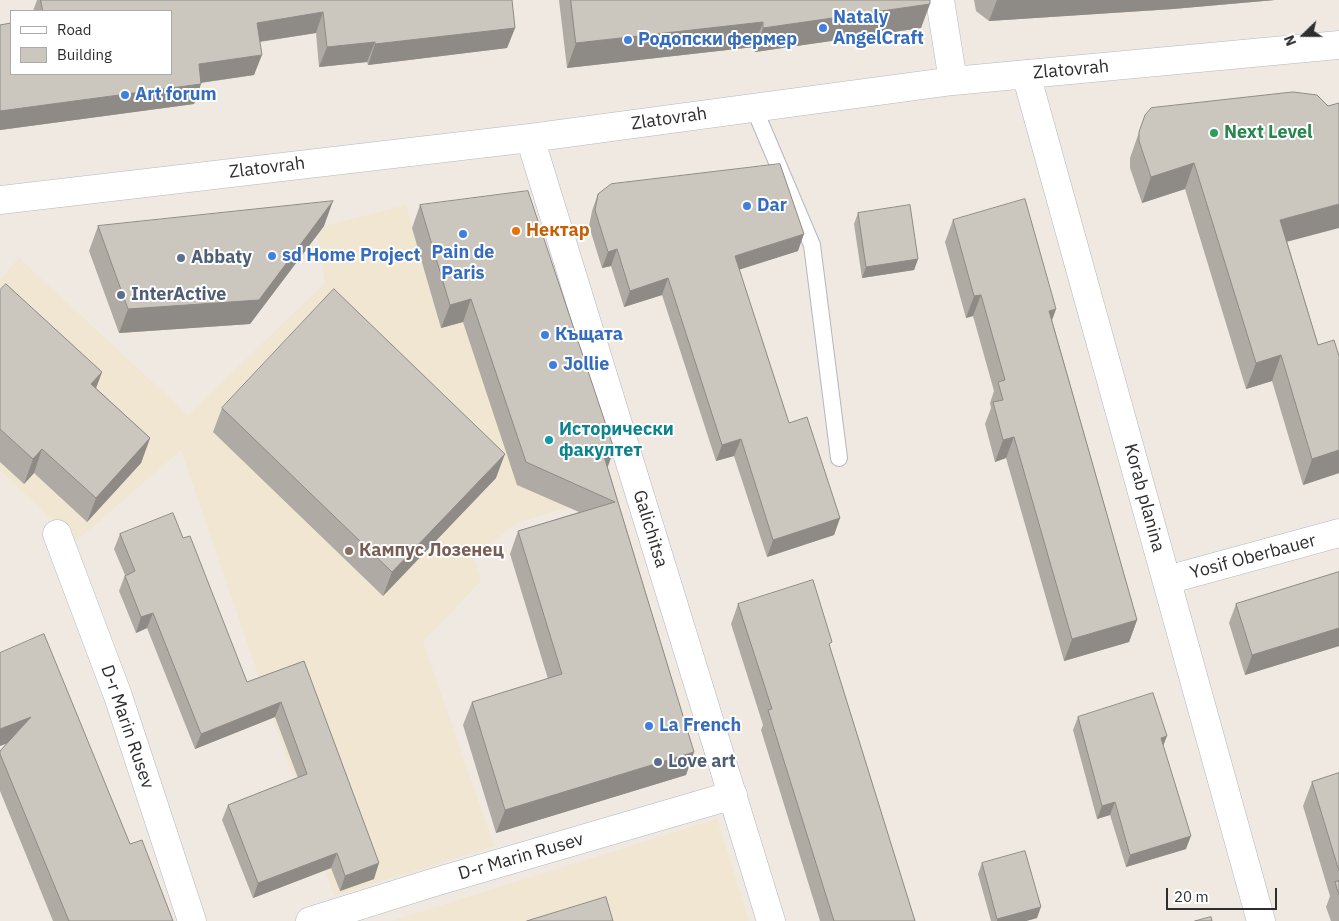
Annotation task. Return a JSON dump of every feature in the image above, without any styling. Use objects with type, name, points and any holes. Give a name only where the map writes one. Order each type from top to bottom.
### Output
[{"type":"street","points":[[940,0],[953,81]]},
{"type":"street","name":"Zlatovrah","points":[[0,200],[530,138],[953,81],[1339,45]]},
{"type":"street","name":"Korab planina","points":[[1026,74],[1261,921]]},
{"type":"street","name":"Galichitsa","points":[[530,138],[771,921]]},
{"type":"street","name":"Yosif Oberbauer","points":[[1167,580],[1339,533]]},
{"type":"street","name":"D-r Marin Rusev","points":[[57,534],[118,696],[192,921]]},
{"type":"street","name":"D-r Marin Rusev","points":[[310,921],[435,882],[733,795]]},
{"type":"lane","points":[[754,108],[812,245],[839,458]]},
{"type":"shaded area","name":"Кампус Лозенец","points":[[406,205],[441,328],[463,322],[613,493],[514,524],[474,559],[481,581],[423,642],[494,846],[334,896],[181,450],[75,542],[0,470],[0,280],[19,258],[188,415],[325,283],[317,228]]},
{"type":"shaded area","points":[[717,819],[749,921],[391,921]]},
{"type":"building","points":[[41,0],[512,0],[515,28],[375,44],[375,42],[327,47],[323,12],[257,23],[262,55],[199,64],[201,84],[0,111],[0,25],[10,23],[10,75],[172,75],[172,10],[43,10]]},
{"type":"building","points":[[571,0],[930,0],[930,4],[763,28],[763,22],[576,43]]},
{"type":"building","points":[[1293,92],[1317,95],[1328,106],[1339,103],[1339,204],[1280,220],[1318,345],[1334,340],[1339,356],[1339,450],[1312,459],[1281,355],[1256,363],[1194,163],[1151,177],[1139,141],[1139,132],[1145,115],[1151,108]]},
{"type":"building","points":[[780,164],[804,234],[735,256],[789,423],[807,417],[840,518],[773,540],[741,439],[722,445],[668,278],[630,291],[617,249],[608,252],[595,210],[598,194],[611,184]]},
{"type":"building","points":[[528,191],[614,449],[603,453],[694,752],[505,810],[472,702],[562,674],[518,531],[615,502],[526,462],[471,299],[450,305],[420,205]]},
{"type":"building","points":[[1025,199],[1056,309],[1049,311],[1137,620],[1072,639],[1014,437],[1003,440],[993,402],[1003,400],[998,382],[1005,380],[981,295],[974,296],[953,220]]},
{"type":"building","points":[[333,201],[259,300],[128,309],[98,226]]},
{"type":"building","points":[[910,205],[918,259],[866,267],[858,213]]},
{"type":"building","points":[[6,284],[102,372],[91,384],[150,438],[96,498],[42,449],[33,459],[0,429],[0,290]]},
{"type":"building","points":[[334,289],[505,454],[392,572],[222,408]]},
{"type":"building","points":[[173,513],[183,538],[190,536],[247,682],[304,661],[379,863],[345,876],[337,853],[258,883],[228,805],[307,774],[281,702],[201,734],[153,613],[141,617],[125,576],[135,571],[120,534]]},
{"type":"building","points":[[1339,572],[1339,628],[1252,655],[1236,604]]},
{"type":"building","points":[[813,580],[832,642],[829,644],[915,921],[834,921],[768,710],[772,709],[738,604]]},
{"type":"building","points":[[44,634],[130,844],[142,840],[173,921],[69,921],[0,754],[0,751],[31,717],[0,729],[0,653]]},
{"type":"building","points":[[1153,693],[1167,736],[1161,738],[1191,836],[1130,855],[1115,802],[1102,806],[1078,717]]},
{"type":"building","points":[[1339,773],[1339,871],[1312,782]]},
{"type":"building","points":[[1025,851],[1041,907],[997,919],[982,863]]},
{"type":"building","points":[[1339,881],[1339,895],[1335,882]]},
{"type":"building","points":[[606,897],[613,921],[527,921]]},
{"type":"building","points":[[1211,917],[1212,921],[1195,921]]},
{"type":"place","name":"Nataly AngelCraft","points":[[823,28]]},
{"type":"place","name":"Родопски фермер","points":[[628,40]]},
{"type":"place","name":"Art forum","points":[[125,95]]},
{"type":"place","name":"Next Level","points":[[1214,133]]},
{"type":"place","name":"Dar","points":[[747,206]]},
{"type":"place","name":"Нектар","points":[[516,231]]},
{"type":"place","name":"Pain de Paris","points":[[463,234]]},
{"type":"place","name":"sd Home Project","points":[[272,256]]},
{"type":"place","name":"Abbaty","points":[[181,258]]},
{"type":"place","name":"InterActive","points":[[121,295]]},
{"type":"place","name":"Къщата","points":[[545,335]]},
{"type":"place","name":"Jollie","points":[[553,365]]},
{"type":"place","name":"Исторически факултет","points":[[549,440]]},
{"type":"place","name":"Кампус Лозенец","points":[[349,551]]},
{"type":"place","name":"La French","points":[[649,726]]},
{"type":"place","name":"Love art","points":[[658,762]]}]
